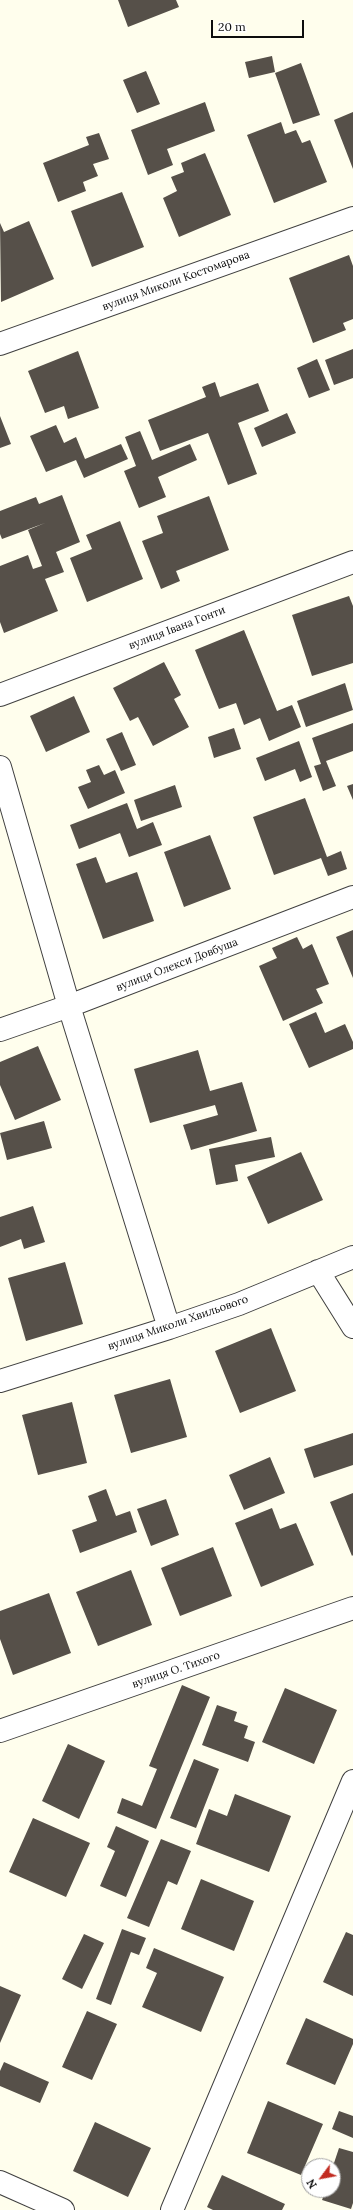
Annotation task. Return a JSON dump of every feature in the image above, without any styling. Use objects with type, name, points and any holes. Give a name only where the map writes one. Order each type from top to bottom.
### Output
[{"type":"street","name":"вулиця Миколи Костомарова","points":[[0,344],[353,218]]},
{"type":"street","name":"вулиця Івана Гонти","points":[[0,695],[353,562]]},
{"type":"street","points":[[0,767],[69,1006],[169,1328]]},
{"type":"street","name":"вулиця Олекси Довбуша","points":[[0,1030],[69,1006],[353,897]]},
{"type":"street","name":"вулиця Миколи Хвильового","points":[[0,1381],[169,1328],[239,1304],[353,1257]]},
{"type":"street","points":[[318,1271],[353,1327]]},
{"type":"street","name":"вулиця О. Тихого","points":[[1,1733],[353,1608]]},
{"type":"street","points":[[172,2210],[353,1781]]},
{"type":"street","points":[[0,2182],[63,2210]]},
{"type":"building","points":[[118,0],[176,0],[179,7],[128,27]]},
{"type":"building","points":[[272,56],[275,72],[249,78],[245,62]]},
{"type":"building","points":[[301,63],[320,115],[293,124],[275,73]]},
{"type":"building","points":[[146,71],[160,104],[137,113],[123,80]]},
{"type":"building","points":[[205,102],[215,131],[167,149],[173,165],[148,175],[131,130]]},
{"type":"building","points":[[353,112],[353,169],[334,120]]},
{"type":"building","points":[[281,122],[285,134],[296,130],[302,143],[310,140],[327,182],[274,203],[247,135]]},
{"type":"building","points":[[99,133],[109,159],[93,164],[98,176],[83,182],[86,191],[58,202],[43,163],[89,145],[86,137]]},
{"type":"building","points":[[205,153],[231,215],[179,237],[163,198],[177,191],[171,177],[184,172],[181,163]]},
{"type":"building","points":[[122,192],[144,247],[92,267],[71,211]]},
{"type":"building","points":[[29,221],[54,279],[1,302],[0,223],[4,232]]},
{"type":"building","points":[[349,255],[353,266],[353,319],[343,323],[346,330],[313,343],[289,278]]},
{"type":"building","points":[[353,349],[353,378],[334,385],[325,360]]},
{"type":"building","points":[[78,351],[99,408],[68,419],[64,406],[45,413],[28,371]]},
{"type":"building","points":[[317,359],[330,390],[309,398],[297,368]]},
{"type":"building","points":[[215,382],[220,397],[258,383],[269,411],[238,423],[257,474],[228,485],[208,433],[160,451],[148,420],[206,397],[202,387]]},
{"type":"building","points":[[287,413],[296,433],[262,447],[254,428]]},
{"type":"building","points":[[0,416],[11,444],[0,448]]},
{"type":"building","points":[[56,425],[64,443],[76,437],[85,459],[121,444],[128,459],[84,478],[76,460],[46,472],[30,436]]},
{"type":"building","points":[[140,431],[152,460],[190,444],[197,460],[158,477],[166,497],[139,508],[124,471],[136,466],[125,437]]},
{"type":"building","points":[[62,495],[80,542],[56,552],[64,572],[45,579],[58,611],[4,633],[0,622],[0,566],[28,555],[33,569],[42,566],[28,530],[45,523],[2,539],[0,534],[0,511],[36,497],[39,504]]},
{"type":"building","points":[[209,496],[229,550],[176,571],[180,581],[161,589],[142,541],[163,533],[157,516]]},
{"type":"building","points":[[120,521],[143,579],[87,602],[70,558],[92,549],[86,535]]},
{"type":"building","points":[[349,596],[353,606],[353,663],[312,676],[292,615]]},
{"type":"building","points":[[244,630],[277,711],[292,705],[301,727],[269,741],[260,718],[244,725],[236,703],[219,709],[195,650]]},
{"type":"building","points":[[164,662],[181,695],[174,699],[189,727],[153,746],[138,717],[130,721],[113,688]]},
{"type":"building","points":[[345,683],[353,710],[306,727],[297,701]]},
{"type":"building","points":[[74,696],[90,732],[46,752],[30,716]]},
{"type":"building","points":[[353,723],[353,751],[326,761],[336,786],[323,791],[314,766],[321,764],[312,738]]},
{"type":"building","points":[[234,728],[241,749],[214,758],[208,737]]},
{"type":"building","points":[[122,732],[136,765],[121,771],[106,739]]},
{"type":"building","points":[[299,741],[312,777],[300,782],[295,769],[265,781],[256,758]]},
{"type":"building","points":[[99,765],[104,775],[115,770],[125,793],[88,809],[78,787],[91,782],[86,770]]},
{"type":"building","points":[[353,784],[353,800],[347,786]]},
{"type":"building","points":[[175,785],[182,807],[141,821],[134,800]]},
{"type":"building","points":[[305,798],[327,857],[341,851],[347,869],[328,876],[321,858],[274,875],[253,817]]},
{"type":"building","points":[[127,803],[137,829],[153,822],[162,845],[129,857],[120,833],[79,849],[70,825]]},
{"type":"building","points":[[210,835],[231,889],[184,907],[164,852]]},
{"type":"building","points":[[96,857],[106,883],[137,872],[154,921],[103,939],[76,864]]},
{"type":"building","points":[[353,930],[353,978],[336,937]]},
{"type":"building","points":[[297,937],[303,949],[312,944],[329,984],[316,989],[323,1003],[283,1021],[259,966],[277,958],[272,948]]},
{"type":"building","points":[[316,1012],[325,1033],[345,1024],[353,1042],[353,1049],[309,1068],[289,1024]]},
{"type":"building","points":[[38,1046],[61,1100],[15,1120],[0,1085],[0,1062]]},
{"type":"building","points":[[198,1050],[210,1091],[242,1082],[257,1131],[191,1150],[183,1125],[218,1115],[215,1105],[150,1123],[134,1069]]},
{"type":"building","points":[[44,1121],[52,1148],[7,1160],[0,1133]]},
{"type":"building","points":[[271,1137],[275,1157],[235,1165],[238,1181],[216,1185],[209,1149]]},
{"type":"building","points":[[301,1152],[323,1200],[268,1224],[247,1177]]},
{"type":"building","points":[[33,1206],[45,1242],[24,1249],[21,1239],[0,1247],[0,1217]]},
{"type":"building","points":[[65,1262],[83,1324],[26,1341],[8,1278]]},
{"type":"building","points":[[271,1328],[296,1391],[240,1413],[215,1351]]},
{"type":"building","points":[[170,1379],[187,1437],[131,1453],[114,1395]]},
{"type":"building","points":[[72,1402],[87,1463],[38,1475],[22,1415]]},
{"type":"building","points":[[353,1433],[353,1465],[314,1478],[304,1449]]},
{"type":"building","points":[[270,1457],[285,1493],[244,1510],[229,1475]]},
{"type":"building","points":[[106,1489],[116,1516],[130,1511],[137,1532],[80,1553],[72,1530],[97,1521],[88,1496]]},
{"type":"building","points":[[353,1493],[353,1555],[352,1556],[330,1502]]},
{"type":"building","points":[[166,1499],[179,1535],[151,1546],[137,1509]]},
{"type":"building","points":[[272,1508],[280,1529],[296,1523],[314,1565],[261,1587],[235,1523]]},
{"type":"building","points":[[213,1547],[232,1596],[180,1616],[161,1568]]},
{"type":"building","points":[[131,1570],[152,1625],[98,1646],[76,1592]]},
{"type":"building","points":[[49,1593],[71,1653],[13,1675],[0,1639],[0,1611]]},
{"type":"building","points":[[182,1685],[210,1697],[156,1829],[117,1813],[122,1798],[142,1806],[157,1769],[149,1766]]},
{"type":"building","points":[[285,1688],[337,1710],[314,1764],[262,1742]]},
{"type":"building","points":[[217,1705],[237,1712],[234,1721],[248,1726],[244,1738],[255,1742],[248,1762],[202,1745]]},
{"type":"building","points":[[68,1744],[105,1761],[79,1819],[42,1801]]},
{"type":"building","points":[[194,1759],[219,1769],[196,1828],[170,1818]]},
{"type":"building","points":[[235,1794],[291,1816],[269,1872],[196,1844],[209,1809],[227,1816]]},
{"type":"building","points":[[33,1818],[90,1843],[66,1897],[9,1872]]},
{"type":"building","points":[[116,1826],[149,1841],[126,1897],[100,1886],[115,1851],[107,1847]]},
{"type":"building","points":[[161,1839],[191,1851],[177,1885],[168,1881],[149,1927],[127,1918]]},
{"type":"building","points":[[201,1879],[254,1901],[234,1951],[181,1929]]},
{"type":"building","points":[[122,1929],[146,1938],[139,1955],[131,1952],[111,2005],[96,1999]]},
{"type":"building","points":[[346,1932],[353,1935],[353,1996],[323,1982]]},
{"type":"building","points":[[84,1934],[104,1943],[82,1989],[62,1979]]},
{"type":"building","points":[[154,1948],[224,1977],[201,2032],[142,2007],[157,1973],[146,1968]]},
{"type":"building","points":[[0,1986],[21,1995],[0,2043]]},
{"type":"building","points":[[87,2011],[117,2024],[92,2080],[62,2067]]},
{"type":"building","points":[[306,2018],[353,2039],[353,2044],[335,2085],[286,2064]]},
{"type":"building","points":[[4,2062],[49,2082],[40,2103],[0,2086],[0,2071]]},
{"type":"building","points":[[268,2101],[323,2124],[308,2158],[301,2158],[301,2175],[247,2153]]},
{"type":"building","points":[[339,2111],[353,2116],[353,2138],[332,2129]]},
{"type":"building","points":[[95,2122],[151,2148],[128,2197],[73,2171]]},
{"type":"building","points":[[339,2148],[353,2152],[353,2203],[351,2209],[322,2200],[323,2198],[341,2198],[341,2158],[336,2158]]},
{"type":"building","points":[[222,2175],[285,2204],[282,2210],[213,2210],[207,2207]]}]
